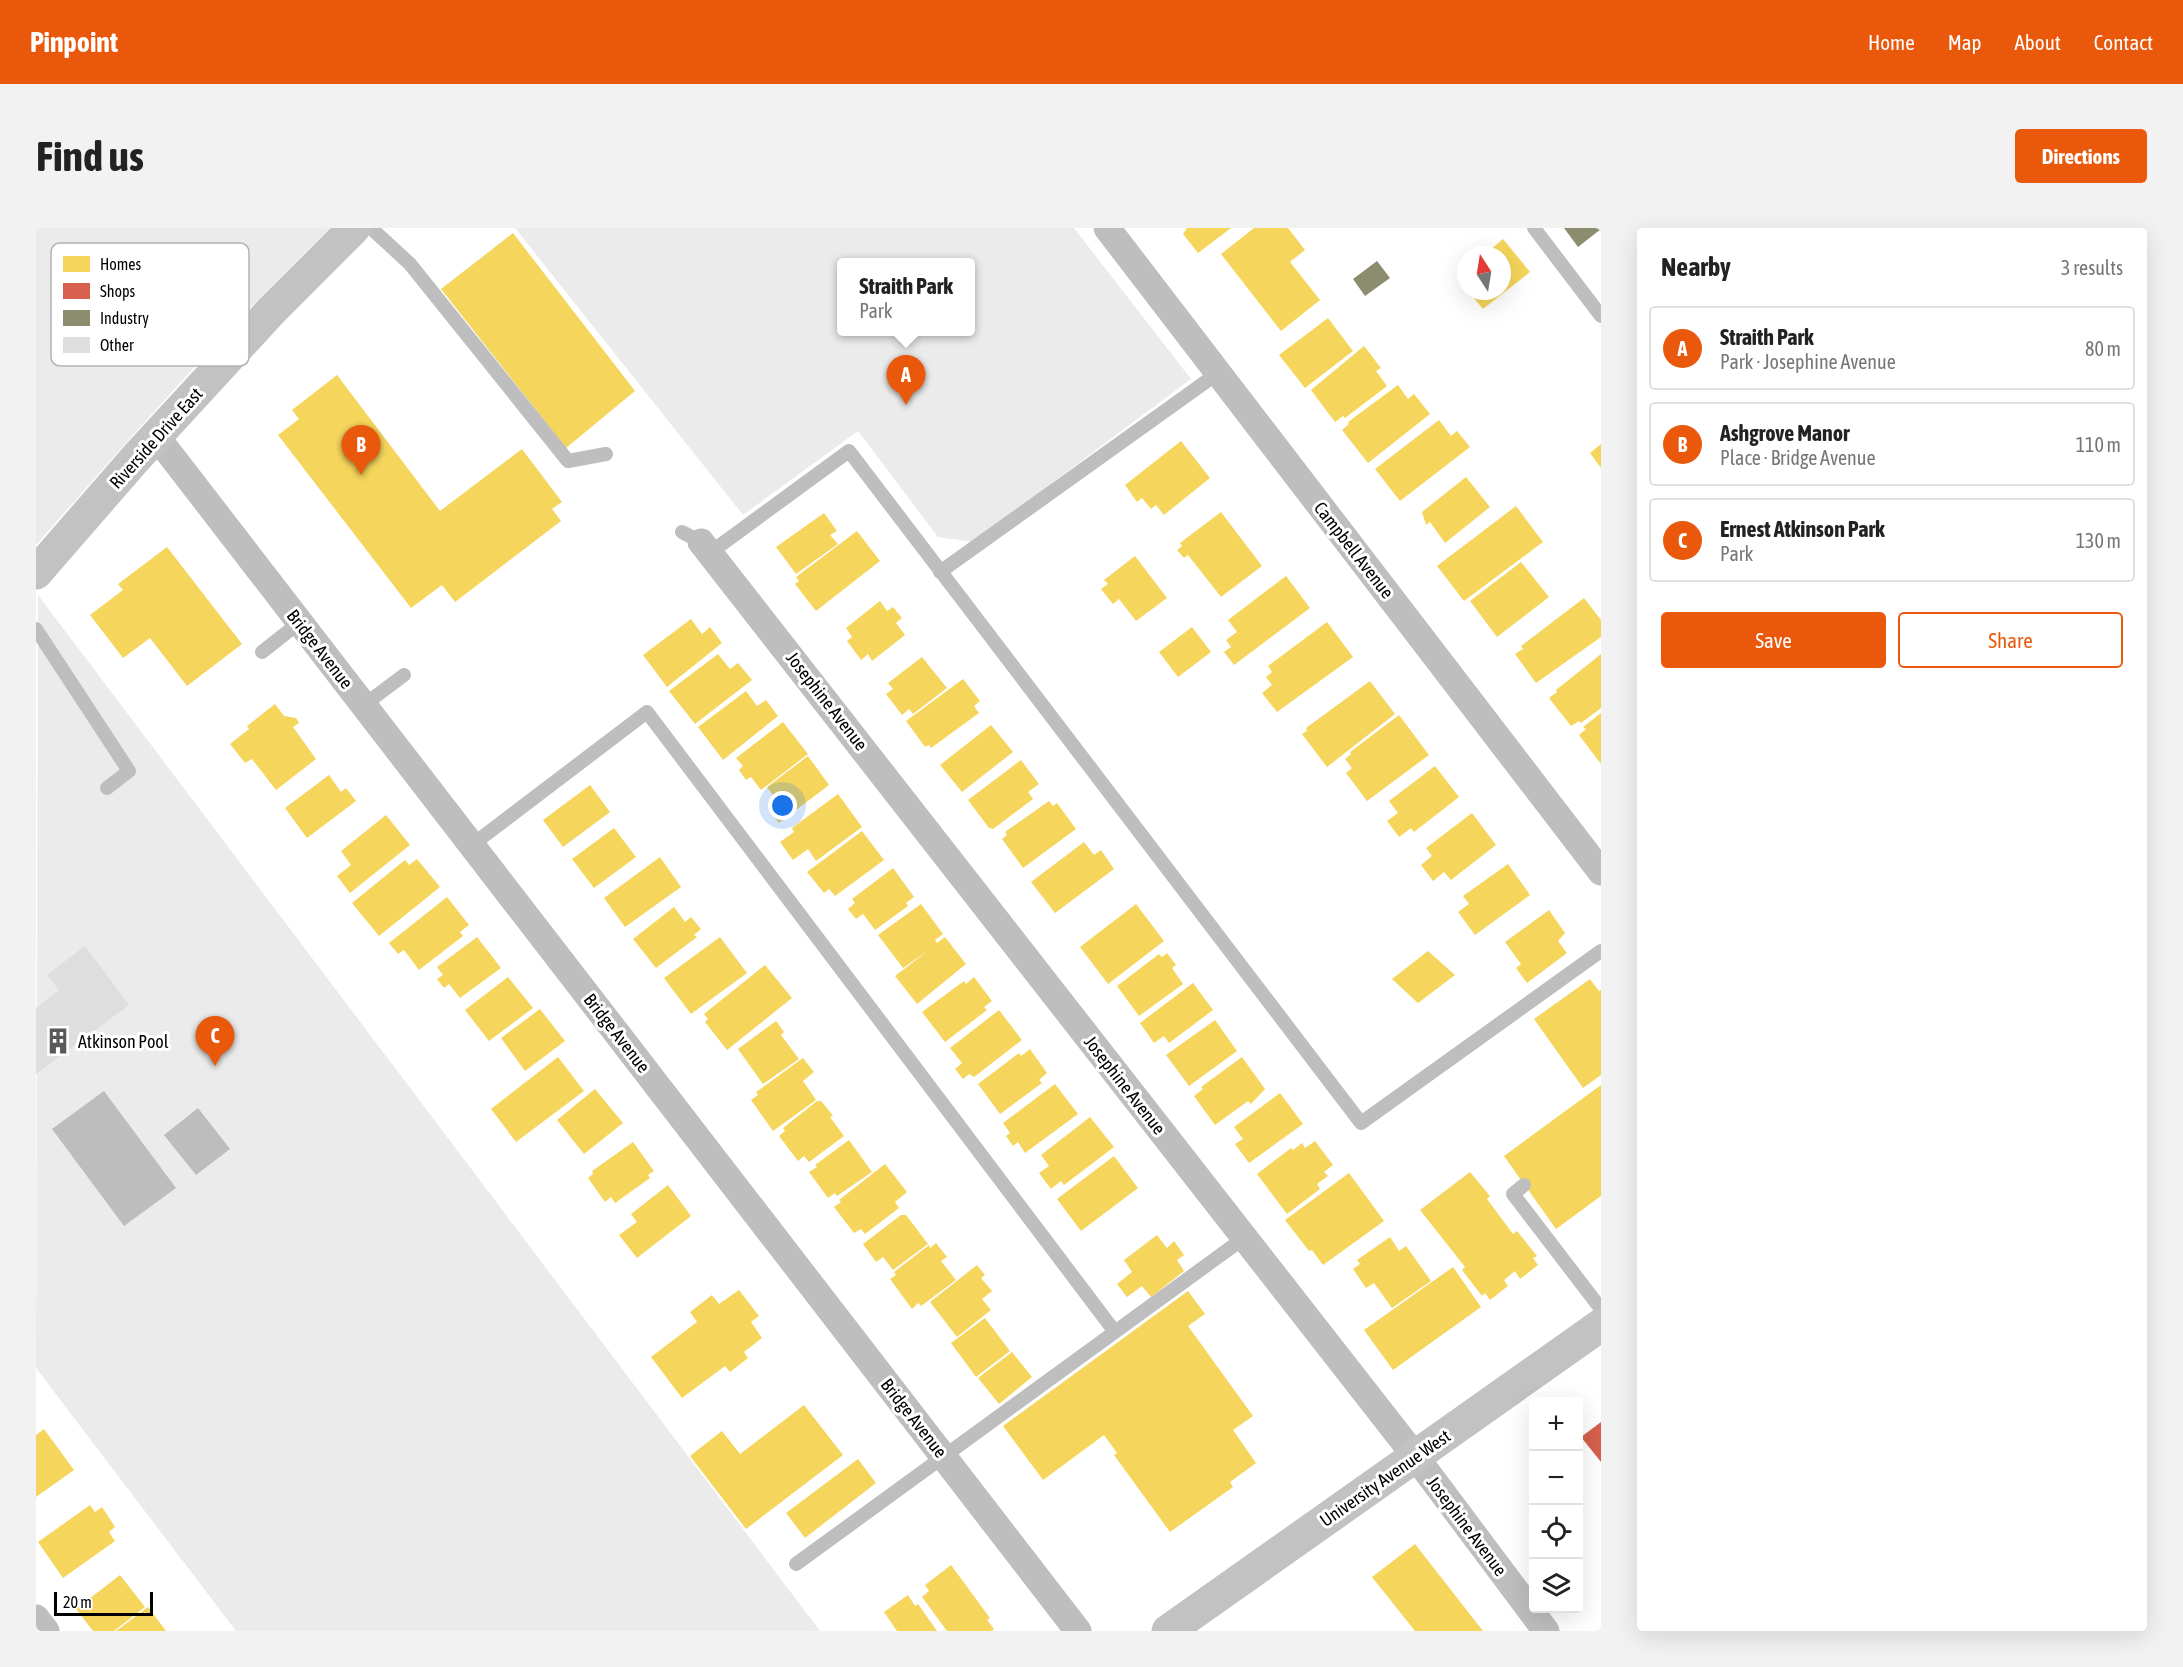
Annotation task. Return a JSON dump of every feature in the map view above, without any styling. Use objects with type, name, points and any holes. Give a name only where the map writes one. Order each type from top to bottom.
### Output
[{"type":"main road","name":"Riverside Drive East","points":[[249,335],[354,228]]},
{"type":"main road","name":"Riverside Drive East","points":[[36,573],[220,366]]},
{"type":"main road","name":"University Avenue West","points":[[1168,1631],[1601,1325]]},
{"type":"street","name":"Campbell Avenue","points":[[1107,228],[1601,872]]},
{"type":"street","name":"Bridge Avenue","points":[[156,436],[1078,1631]]},
{"type":"street","name":"Josephine Avenue","points":[[698,542],[1415,1456],[1546,1631]]},
{"type":"street","points":[[36,1618],[46,1631]]},
{"type":"lane","points":[[371,228],[410,264],[568,461],[606,454]]},
{"type":"lane","points":[[1534,228],[1601,316]]},
{"type":"lane","points":[[940,572],[1218,373]]},
{"type":"lane","points":[[698,542],[849,451],[1361,1123],[1601,951]]},
{"type":"lane","points":[[262,652],[300,622]]},
{"type":"lane","points":[[36,629],[129,771],[107,788]]},
{"type":"lane","points":[[364,705],[404,675]]},
{"type":"lane","points":[[472,845],[647,712],[1114,1332]]},
{"type":"lane","points":[[1524,1185],[1513,1194],[1601,1309]]},
{"type":"lane","points":[[796,1564],[1244,1238]]},
{"type":"shaded area","points":[[36,228],[330,228],[249,310],[249,243],[51,243],[51,366],[196,366],[36,545]]},
{"type":"shaded area","points":[[515,228],[1074,228],[1191,379],[973,542],[938,537],[858,431],[743,515]]},
{"type":"shaded area","points":[[38,595],[820,1631],[236,1631],[36,1368]]},
{"type":"shaded area","points":[[104,1091],[176,1188],[124,1226],[52,1129]]},
{"type":"shaded area","points":[[198,1108],[230,1149],[196,1175],[164,1135]]},
{"type":"building: Homes","points":[[1187,228],[1231,228],[1198,253],[1183,234]]},
{"type":"building: Homes","points":[[1254,228],[1288,228],[1305,250],[1290,262],[1320,300],[1281,331],[1221,254]]},
{"type":"building: Homes","points":[[513,233],[635,391],[566,448],[441,289]]},
{"type":"building: Homes","points":[[1503,239],[1509,246],[1495,246]]},
{"type":"building: Homes","points":[[1511,249],[1530,272],[1511,287]]},
{"type":"building: Homes","points":[[1476,300],[1494,300],[1483,309]]},
{"type":"building: Homes","points":[[1328,318],[1353,351],[1305,388],[1279,355]]},
{"type":"building: Homes","points":[[1364,346],[1381,368],[1376,371],[1387,386],[1345,418],[1343,416],[1335,422],[1311,390]]},
{"type":"building: Homes","points":[[337,375],[440,511],[522,449],[562,502],[552,509],[561,521],[455,602],[442,585],[411,608],[278,435],[299,419],[292,410]]},
{"type":"building: Homes","points":[[1398,385],[1408,399],[1414,394],[1430,414],[1368,463],[1342,430],[1349,424],[1348,422]]},
{"type":"building: Homes","points":[[1439,420],[1451,436],[1457,431],[1470,447],[1400,501],[1375,469]]},
{"type":"building: Homes","points":[[1181,441],[1210,478],[1164,515],[1156,505],[1151,509],[1142,498],[1137,502],[1125,485]]},
{"type":"building: Homes","points":[[1601,444],[1601,468],[1590,453]]},
{"type":"building: Homes","points":[[1466,477],[1490,507],[1445,543],[1430,522],[1426,525],[1422,512]]},
{"type":"building: Homes","points":[[1516,506],[1543,542],[1464,601],[1437,566]]},
{"type":"building: Homes","points":[[1221,512],[1262,566],[1221,597],[1188,555],[1184,558],[1177,550],[1182,546],[1180,543]]},
{"type":"building: Homes","points":[[824,513],[837,531],[830,535],[838,544],[796,574],[776,547]]},
{"type":"building: Homes","points":[[857,531],[880,561],[816,611],[795,584],[799,581],[796,577]]},
{"type":"building: Homes","points":[[167,547],[242,644],[187,686],[150,638],[123,658],[90,615],[123,590],[118,584]]},
{"type":"building: Homes","points":[[1135,556],[1167,598],[1136,621],[1119,599],[1113,604],[1101,589],[1108,584],[1104,580]]},
{"type":"building: Homes","points":[[1521,562],[1549,597],[1497,637],[1470,601]]},
{"type":"building: Homes","points":[[1286,576],[1310,608],[1234,665],[1224,652],[1231,647],[1226,640],[1237,632],[1228,620]]},
{"type":"building: Homes","points":[[1584,598],[1601,620],[1601,637],[1536,683],[1515,654],[1523,649],[1521,646]]},
{"type":"building: Homes","points":[[880,601],[887,611],[893,607],[902,618],[896,623],[905,635],[872,661],[868,654],[861,660],[847,641],[852,637],[846,628]]},
{"type":"building: Homes","points":[[691,619],[702,634],[710,627],[722,643],[667,687],[643,655]]},
{"type":"building: Homes","points":[[1327,622],[1353,657],[1277,712],[1262,693],[1272,685],[1266,677],[1272,672],[1268,666]]},
{"type":"building: Homes","points":[[1192,627],[1211,652],[1178,677],[1159,652]]},
{"type":"building: Homes","points":[[718,654],[730,669],[738,663],[752,680],[695,724],[669,691]]},
{"type":"building: Homes","points":[[1601,654],[1601,708],[1581,723],[1579,721],[1571,726],[1549,698]]},
{"type":"building: Homes","points":[[922,657],[947,688],[913,714],[909,709],[902,715],[886,694],[893,689],[888,683]]},
{"type":"building: Homes","points":[[963,679],[980,701],[974,706],[979,713],[931,748],[929,745],[925,747],[906,721]]},
{"type":"building: Homes","points":[[1370,681],[1395,714],[1327,767],[1302,734],[1307,731],[1306,728]]},
{"type":"building: Homes","points":[[746,691],[757,706],[766,700],[778,716],[723,760],[698,727]]},
{"type":"building: Homes","points":[[275,704],[284,716],[296,718],[299,723],[293,727],[316,759],[276,790],[252,759],[245,763],[230,744],[249,729],[247,726]]},
{"type":"building: Homes","points":[[1601,713],[1601,764],[1579,735],[1586,729],[1583,727]]},
{"type":"building: Homes","points":[[1399,715],[1429,755],[1367,801],[1346,773],[1352,768],[1345,759],[1351,754],[1350,752]]},
{"type":"building: Homes","points":[[783,722],[808,754],[761,790],[751,777],[746,780],[739,770],[743,766],[736,758]]},
{"type":"building: Homes","points":[[991,725],[1013,752],[962,792],[940,765]]},
{"type":"building: Homes","points":[[808,756],[829,785],[779,823],[769,811],[779,804],[767,787]]},
{"type":"building: Homes","points":[[1021,760],[1039,784],[1028,792],[1033,799],[993,829],[989,828],[968,800]]},
{"type":"building: Homes","points":[[1435,766],[1459,797],[1414,832],[1411,828],[1399,837],[1387,821],[1398,813],[1389,801]]},
{"type":"building: Homes","points":[[329,775],[341,792],[346,788],[356,801],[307,838],[285,808]]},
{"type":"building: Homes","points":[[590,785],[610,812],[563,847],[543,820]]},
{"type":"building: Homes","points":[[838,794],[862,827],[816,861],[808,849],[793,860],[780,842],[794,832],[792,828]]},
{"type":"building: Homes","points":[[1049,801],[1053,806],[1057,803],[1076,829],[1023,868],[1002,839],[1007,835],[1005,832]]},
{"type":"building: Homes","points":[[1472,813],[1496,845],[1451,880],[1444,872],[1433,881],[1421,865],[1432,856],[1426,848]]},
{"type":"building: Homes","points":[[386,815],[410,845],[350,893],[337,876],[351,865],[341,851]]},
{"type":"building: Homes","points":[[614,828],[636,857],[594,888],[572,859]]},
{"type":"building: Homes","points":[[862,831],[884,860],[835,896],[829,889],[824,893],[807,872]]},
{"type":"building: Homes","points":[[1084,842],[1094,855],[1101,850],[1114,869],[1055,913],[1031,882]]},
{"type":"building: Homes","points":[[660,857],[681,887],[625,927],[604,898]]},
{"type":"building: Homes","points":[[417,859],[440,887],[379,936],[352,903],[405,860],[409,865]]},
{"type":"building: Homes","points":[[1508,864],[1530,895],[1475,935],[1458,912],[1469,904],[1463,896]]},
{"type":"building: Homes","points":[[893,868],[914,897],[906,903],[908,906],[875,930],[863,914],[856,919],[848,909],[855,903],[852,899]]},
{"type":"building: Homes","points":[[447,897],[469,925],[460,932],[463,936],[419,970],[404,950],[398,954],[389,943]]},
{"type":"building: Homes","points":[[921,904],[943,934],[935,940],[937,943],[945,937],[966,964],[917,1004],[895,976],[929,950],[903,968],[878,935]]},
{"type":"building: Homes","points":[[1136,904],[1164,941],[1108,984],[1080,947]]},
{"type":"building: Homes","points":[[674,907],[685,922],[691,917],[701,929],[694,935],[697,937],[656,968],[633,939]]},
{"type":"building: Homes","points":[[1549,910],[1565,933],[1558,941],[1567,953],[1527,983],[1516,968],[1521,964],[1505,942]]},
{"type":"building: Homes","points":[[477,937],[501,968],[460,998],[449,984],[444,988],[437,979],[443,975],[437,967]]},
{"type":"building: Homes","points":[[720,937],[747,973],[691,1014],[664,978]]},
{"type":"building: Homes","points":[[1428,951],[1455,975],[1418,1003],[1392,979]]},
{"type":"building: Homes","points":[[1167,953],[1176,965],[1172,968],[1183,984],[1139,1016],[1117,986],[1159,954],[1162,957]]},
{"type":"building: Homes","points":[[765,965],[792,998],[727,1050],[705,1022],[708,1019],[704,1014]]},
{"type":"building: Homes","points":[[508,977],[533,1008],[489,1041],[465,1010]]},
{"type":"building: Homes","points":[[974,977],[992,1001],[984,1007],[987,1010],[945,1042],[922,1012],[964,981],[966,984]]},
{"type":"building: Homes","points":[[1590,979],[1599,991],[1601,990],[1601,1075],[1583,1088],[1534,1019]]},
{"type":"building: Homes","points":[[1193,983],[1213,1010],[1169,1043],[1164,1036],[1154,1043],[1140,1023]]},
{"type":"building: Homes","points":[[540,1009],[565,1041],[525,1071],[501,1038]]},
{"type":"building: Homes","points":[[999,1010],[1022,1040],[974,1077],[969,1074],[963,1079],[955,1069],[962,1063],[950,1048]]},
{"type":"building: Homes","points":[[1215,1020],[1237,1051],[1189,1086],[1166,1055]]},
{"type":"building: Homes","points":[[776,1021],[784,1032],[781,1035],[799,1059],[763,1084],[738,1049]]},
{"type":"building: Homes","points":[[1030,1049],[1047,1073],[1039,1080],[1042,1083],[1000,1114],[978,1084],[1019,1053],[1021,1056]]},
{"type":"building: Homes","points":[[558,1057],[584,1091],[516,1142],[491,1109]]},
{"type":"building: Homes","points":[[1242,1057],[1265,1089],[1251,1104],[1248,1101],[1215,1125],[1194,1096],[1203,1089],[1201,1087]]},
{"type":"building: Homes","points":[[803,1058],[814,1072],[803,1081],[816,1100],[773,1131],[751,1100],[758,1095],[756,1092]]},
{"type":"building: Homes","points":[[1055,1084],[1078,1114],[1025,1153],[1018,1142],[1013,1146],[1006,1136],[1010,1133],[1003,1123]]},
{"type":"building: Homes","points":[[1601,1085],[1601,1196],[1556,1229],[1504,1156]]},
{"type":"building: Homes","points":[[595,1089],[623,1123],[584,1154],[557,1120]]},
{"type":"building: Homes","points":[[1280,1093],[1303,1124],[1249,1163],[1235,1144],[1243,1139],[1234,1127]]},
{"type":"building: Homes","points":[[817,1101],[821,1101],[827,1108],[833,1116],[830,1117],[844,1136],[809,1162],[804,1156],[798,1161],[779,1136],[785,1131],[783,1128]]},
{"type":"building: Homes","points":[[1090,1117],[1114,1147],[1064,1185],[1061,1181],[1051,1189],[1039,1173],[1049,1166],[1041,1155]]},
{"type":"building: Homes","points":[[849,1140],[872,1172],[837,1196],[835,1193],[828,1198],[809,1172]]},
{"type":"building: Homes","points":[[1315,1141],[1333,1165],[1324,1172],[1328,1176],[1317,1184],[1320,1189],[1287,1214],[1257,1174],[1291,1148],[1293,1150],[1302,1143],[1305,1148]]},
{"type":"building: Homes","points":[[633,1142],[654,1171],[648,1175],[650,1178],[615,1203],[611,1197],[605,1202],[588,1178],[593,1174],[592,1171]]},
{"type":"building: Homes","points":[[1114,1156],[1138,1188],[1081,1231],[1057,1199]]},
{"type":"building: Homes","points":[[885,1164],[907,1192],[895,1202],[899,1208],[865,1234],[861,1229],[854,1233],[834,1207],[841,1202],[839,1200]]},
{"type":"building: Homes","points":[[1470,1172],[1490,1196],[1487,1199],[1513,1234],[1517,1231],[1537,1256],[1533,1258],[1538,1265],[1520,1279],[1515,1271],[1504,1280],[1508,1286],[1490,1300],[1485,1293],[1482,1296],[1462,1270],[1465,1267],[1420,1210]]},
{"type":"building: Homes","points":[[1349,1173],[1384,1221],[1323,1265],[1285,1220]]},
{"type":"building: Homes","points":[[668,1185],[691,1216],[637,1258],[619,1235],[637,1222],[631,1214]]},
{"type":"building: Homes","points":[[901,1215],[906,1215],[928,1244],[893,1270],[883,1257],[876,1262],[863,1244]]},
{"type":"building: Homes","points":[[1157,1235],[1167,1248],[1174,1241],[1184,1255],[1177,1260],[1184,1271],[1151,1297],[1142,1286],[1127,1297],[1117,1284],[1132,1272],[1124,1260]]},
{"type":"building: Homes","points":[[1390,1237],[1399,1251],[1406,1246],[1431,1281],[1392,1308],[1374,1283],[1366,1288],[1353,1269],[1360,1264],[1357,1260]]},
{"type":"building: Homes","points":[[936,1243],[947,1257],[941,1261],[956,1280],[921,1306],[918,1303],[912,1309],[890,1279],[896,1275],[894,1272],[929,1245],[930,1248]]},
{"type":"building: Homes","points":[[977,1265],[985,1275],[981,1278],[992,1291],[982,1299],[991,1310],[957,1337],[930,1302]]},
{"type":"building: Homes","points":[[1453,1267],[1481,1307],[1393,1370],[1364,1330]]},
{"type":"building: Homes","points":[[739,1290],[759,1316],[751,1322],[762,1338],[744,1352],[748,1358],[730,1372],[725,1366],[682,1398],[651,1357],[697,1322],[690,1312],[712,1295],[719,1304]]},
{"type":"building: Homes","points":[[1188,1291],[1205,1314],[1188,1326],[1253,1416],[1233,1430],[1256,1463],[1230,1482],[1233,1487],[1170,1532],[1114,1455],[1117,1453],[1104,1435],[1043,1480],[1003,1426]]},
{"type":"building: Homes","points":[[985,1318],[1010,1351],[976,1377],[951,1343]]},
{"type":"building: Homes","points":[[1012,1352],[1032,1377],[999,1404],[978,1378]]},
{"type":"building: Homes","points":[[804,1405],[843,1455],[746,1529],[690,1456],[722,1431],[740,1454]]},
{"type":"building: Homes","points":[[44,1429],[74,1470],[36,1497],[36,1435]]},
{"type":"building: Homes","points":[[858,1459],[876,1483],[805,1538],[786,1513]]},
{"type":"building: Homes","points":[[90,1505],[95,1512],[102,1507],[115,1527],[109,1532],[115,1541],[63,1578],[38,1542]]},
{"type":"building: Homes","points":[[1415,1544],[1483,1631],[1415,1631],[1372,1577]]},
{"type":"building: Homes","points":[[951,1565],[990,1618],[987,1620],[994,1629],[992,1631],[947,1631],[922,1597],[929,1591],[925,1585]]},
{"type":"building: Homes","points":[[120,1575],[145,1607],[114,1631],[93,1631],[76,1609]]},
{"type":"building: Homes","points":[[908,1595],[915,1606],[918,1604],[937,1631],[897,1631],[884,1612]]},
{"type":"building: Homes","points":[[148,1607],[166,1631],[116,1631]]},
{"type":"building: Shops","points":[[1601,1422],[1601,1462],[1583,1440],[1583,1436]]},
{"type":"building: Industry","points":[[1564,228],[1601,228],[1601,229],[1578,247]]},
{"type":"building: Industry","points":[[1377,261],[1390,278],[1365,296],[1353,279]]},
{"type":"building: Other","name":"Atkinson Pool","points":[[85,946],[129,1005],[36,1074],[36,1008],[59,990],[47,975]]},
{"type":"place","name":"Straith Park","points":[[906,405]]},
{"type":"place","name":"Ashgrove Manor","points":[[361,475]]},
{"type":"place","name":"Atkinson Pool","points":[[58,1041]]},
{"type":"place","name":"Ernest Atkinson Park","points":[[215,1066]]}]
